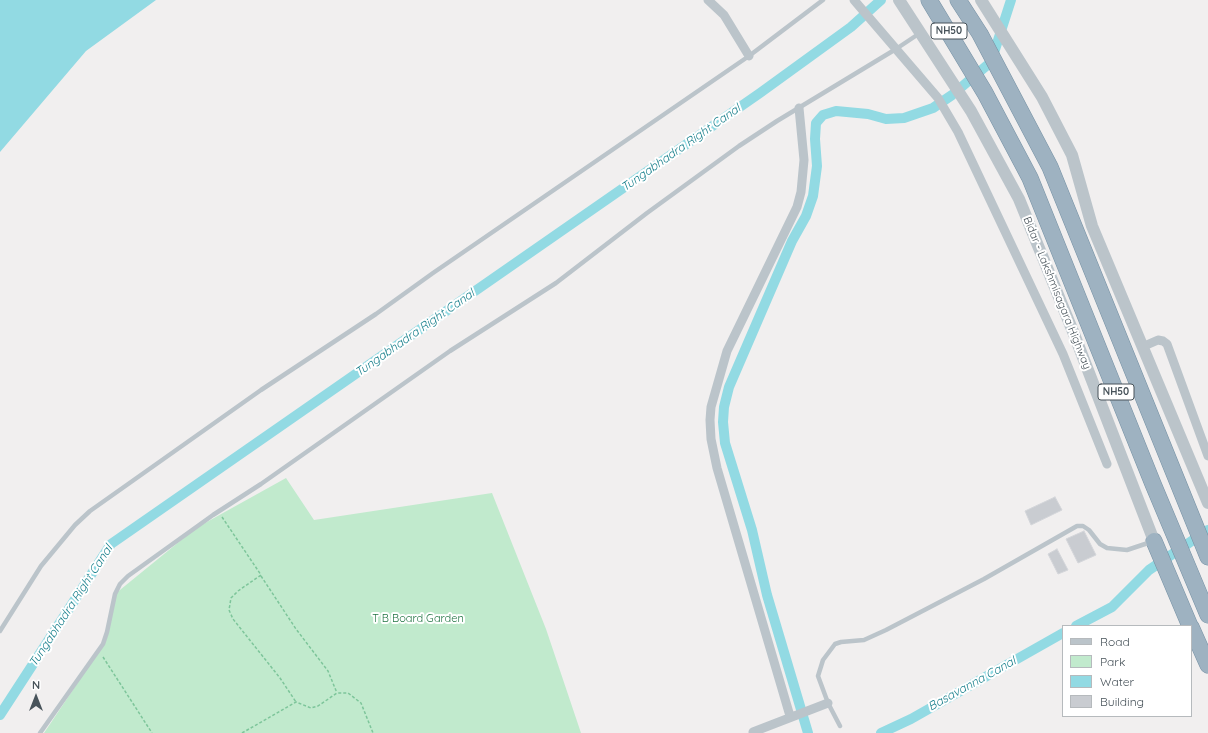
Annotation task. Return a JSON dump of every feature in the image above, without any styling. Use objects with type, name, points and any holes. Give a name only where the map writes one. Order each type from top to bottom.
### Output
[{"type":"highway","name":"NH50","points":[[958,0],[980,34],[1050,166],[1208,558]]},
{"type":"highway","name":"Bidar - Lakshmisagara Highway","points":[[930,1],[985,93],[1030,178],[1060,249],[1153,484],[1208,615]]},
{"type":"highway","name":"Bidar - Lakshmisagara Highway","points":[[1154,541],[1190,625]]},
{"type":"highway","name":"Bidar - Lakshmisagara Highway","points":[[1192,629],[1208,665]]},
{"type":"street","points":[[708,0],[724,15],[749,56]]},
{"type":"street","points":[[854,0],[938,98],[944,108],[991,199],[1063,354],[1107,464]]},
{"type":"street","name":"Bidar - Lakshmisagara Highway","points":[[899,0],[971,110],[1019,199],[1154,541]]},
{"type":"street","points":[[981,0],[990,12],[1042,97],[1072,155],[1092,226],[1208,503]]},
{"type":"street","points":[[794,715],[717,468],[711,439],[710,420],[714,396],[727,351],[797,206],[804,160],[799,108]]},
{"type":"street","points":[[1142,347],[1158,340],[1167,344],[1208,456]]},
{"type":"street","points":[[753,732],[828,703]]},
{"type":"lane","points":[[0,631],[42,566],[75,525],[90,511],[261,390],[376,314],[433,273],[749,56],[823,0]]},
{"type":"lane","points":[[40,733],[103,644],[108,632],[115,594],[120,584],[128,576],[450,351],[556,283],[647,213],[739,146],[896,49],[918,28]]},
{"type":"lane","points":[[840,726],[828,703],[818,676],[823,660],[835,644],[864,640],[886,630],[984,579],[1077,526],[1083,526],[1089,530],[1100,544],[1107,548],[1116,550],[1133,548],[1154,541]]},
{"type":"path","points":[[218,512],[296,629],[328,671],[337,693]]},
{"type":"path","points":[[261,575],[238,591],[231,598],[229,610],[233,619],[280,678],[296,702],[311,708],[318,706],[337,693],[348,693],[361,703],[373,733]]},
{"type":"path","points":[[98,650],[152,733]]},
{"type":"path","points":[[242,733],[296,702]]},
{"type":"green space","name":"T B Board Garden","points":[[286,478],[314,520],[492,493],[546,629],[581,733],[44,733],[103,645],[115,594],[196,528]]},
{"type":"water","points":[[0,0],[156,0],[86,51],[0,152]]},
{"type":"building","points":[[1055,497],[1062,510],[1031,525],[1025,511]]},
{"type":"building","points":[[1084,531],[1096,555],[1078,563],[1066,539]]},
{"type":"building","points":[[1057,549],[1068,570],[1058,574],[1048,554]]},
{"type":"waterway","name":"Tungabhadra Right Canal","points":[[0,715],[111,544],[760,93],[851,27],[881,0]]},
{"type":"waterway","points":[[808,733],[767,595],[752,530],[725,443],[723,422],[724,407],[729,387],[792,241],[806,216],[813,196],[817,166],[815,139],[816,123],[823,115],[836,111],[868,114],[886,119],[904,118],[933,108],[952,95],[991,62],[1011,0]]},
{"type":"waterway","name":"Basavanna Canal","points":[[1078,625],[1112,607],[1149,570],[1208,530]]},
{"type":"waterway","name":"Basavanna Canal","points":[[881,733],[911,719],[1062,634]]}]
